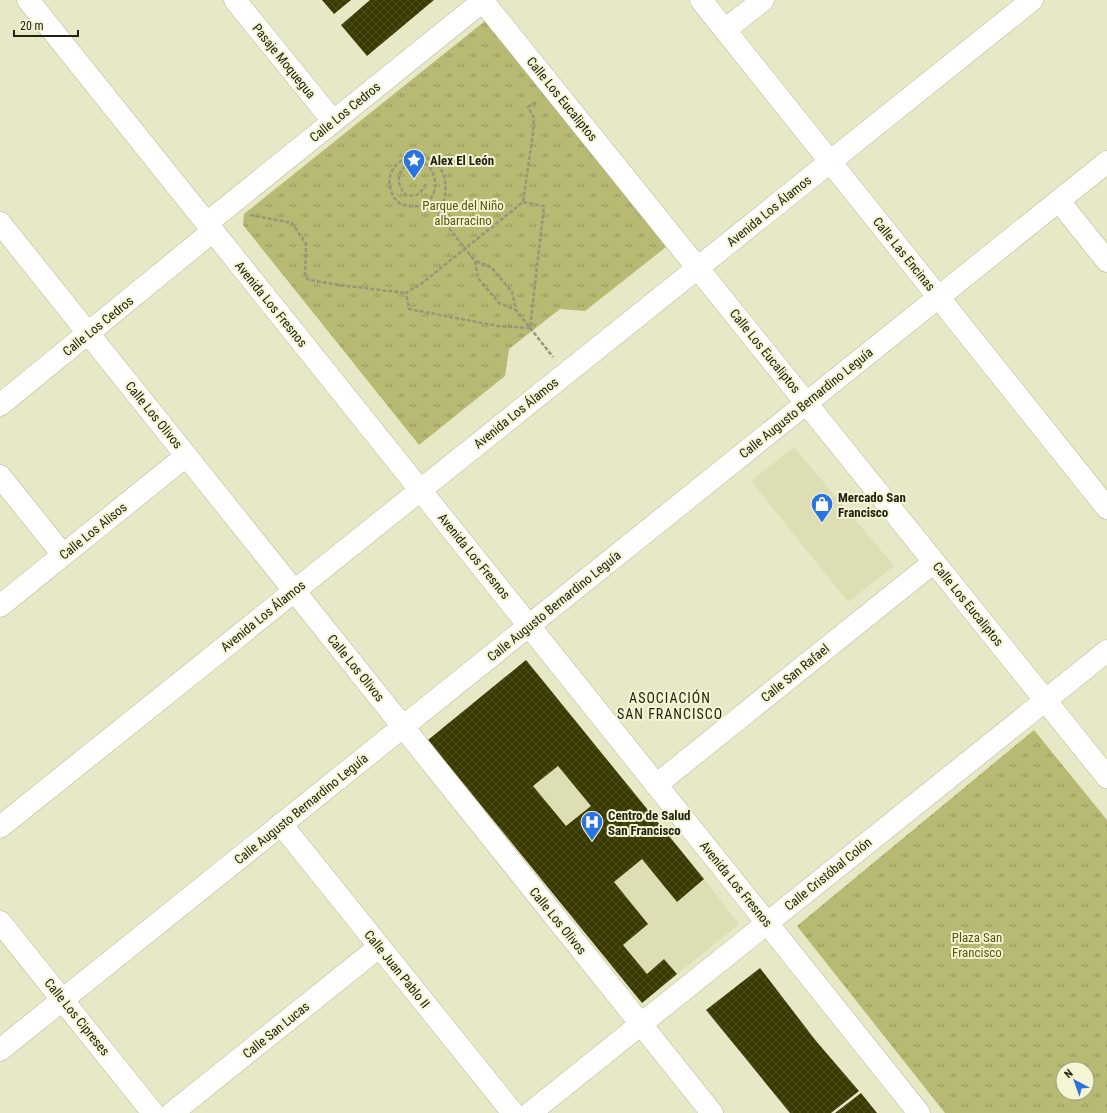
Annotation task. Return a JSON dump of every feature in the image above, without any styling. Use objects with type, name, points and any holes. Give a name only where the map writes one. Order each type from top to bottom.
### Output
[{"type":"street","name":"Avenida Los Fresnos","points":[[28,0],[214,222],[420,490],[919,1113]]},
{"type":"street","name":"Pasaje Moquegua","points":[[235,0],[333,121]]},
{"type":"street","name":"Calle Los Cedros","points":[[0,404],[88,334],[214,222],[333,121],[483,0]]},
{"type":"street","name":"Calle Los Eucaliptos","points":[[483,0],[1107,777]]},
{"type":"street","name":"Calle Las Encinas","points":[[701,0],[1107,508]]},
{"type":"street","points":[[725,30],[763,0]]},
{"type":"street","name":"Avenida Los Álamos","points":[[0,827],[1032,0]]},
{"type":"street","name":"Calle Augusto Bernardino Leguía","points":[[0,1050],[1107,162]]},
{"type":"street","points":[[1059,201],[1107,260]]},
{"type":"street","name":"Calle Los Olivos","points":[[0,223],[712,1113]]},
{"type":"street","name":"Calle Los Alisos","points":[[0,606],[186,456]]},
{"type":"street","points":[[0,476],[63,555]]},
{"type":"street","name":"Calle San Rafael","points":[[656,785],[934,562]]},
{"type":"street","name":"Calle Cristóbal Colón","points":[[530,1113],[1107,650]]},
{"type":"street","name":"Calle Juan Pablo II","points":[[282,824],[513,1113]]},
{"type":"street","name":"Calle Los Cipreses","points":[[0,922],[153,1113]]},
{"type":"street","name":"Calle San Lucas","points":[[172,1113],[379,947]]},
{"type":"path","points":[[214,222],[292,223],[306,244],[305,277],[309,280],[406,293],[421,284],[523,202],[534,118],[528,107],[553,88]]},
{"type":"path","points":[[426,184],[420,193],[413,196],[406,195],[398,184],[398,177],[401,170],[416,162],[423,163],[429,166],[433,172],[436,186],[433,195],[427,202],[418,207],[399,204],[389,186],[390,174],[397,164],[416,155],[426,157],[434,161],[443,172],[447,187],[444,205],[437,213],[475,261],[478,278],[499,303],[516,310]]},
{"type":"path","points":[[523,202],[544,206],[530,328]]},
{"type":"path","points":[[475,261],[491,267],[512,292],[516,310],[566,373]]},
{"type":"path","points":[[406,293],[409,309],[498,326],[530,328]]},
{"type":"shaded area","name":"Mercado San Francisco","points":[[794,447],[894,566],[848,602],[751,481]]},
{"type":"shaded area","name":"Centro de Salud San Francisco","points":[[526,660],[739,924],[642,1003],[428,740]]},
{"type":"green space","name":"Parque del Niño albarracino","points":[[485,21],[492,22],[666,247],[585,311],[560,309],[509,349],[505,376],[419,445],[243,225],[244,214]]},
{"type":"green space","name":"Plaza San Francisco","points":[[1034,730],[1107,820],[1107,1113],[945,1113],[797,926]]},
{"type":"building","points":[[322,0],[351,0],[334,14]]},
{"type":"building","points":[[370,0],[434,0],[367,56],[341,25]]},
{"type":"building","name":"Centro de Salud San Francisco","points":[[526,660],[704,879],[677,902],[642,859],[614,882],[648,924],[623,945],[647,974],[664,959],[677,974],[642,1003],[428,740]],"holes":[[[558,766],[591,806],[566,826],[533,786]]]},
{"type":"building","points":[[760,968],[816,1041],[859,1091],[831,1113],[790,1113],[706,1010]]},
{"type":"building","points":[[861,1093],[877,1113],[835,1113]]},
{"type":"place","name":"Alex El León","points":[[414,180]]},
{"type":"place","name":"Mercado San Francisco","points":[[822,524]]},
{"type":"place","name":"Centro de Salud San Francisco","points":[[592,842]]},
{"type":"district","name":"ASOCIACIÓN SAN FRANCISCO","points":[[670,706]]}]
